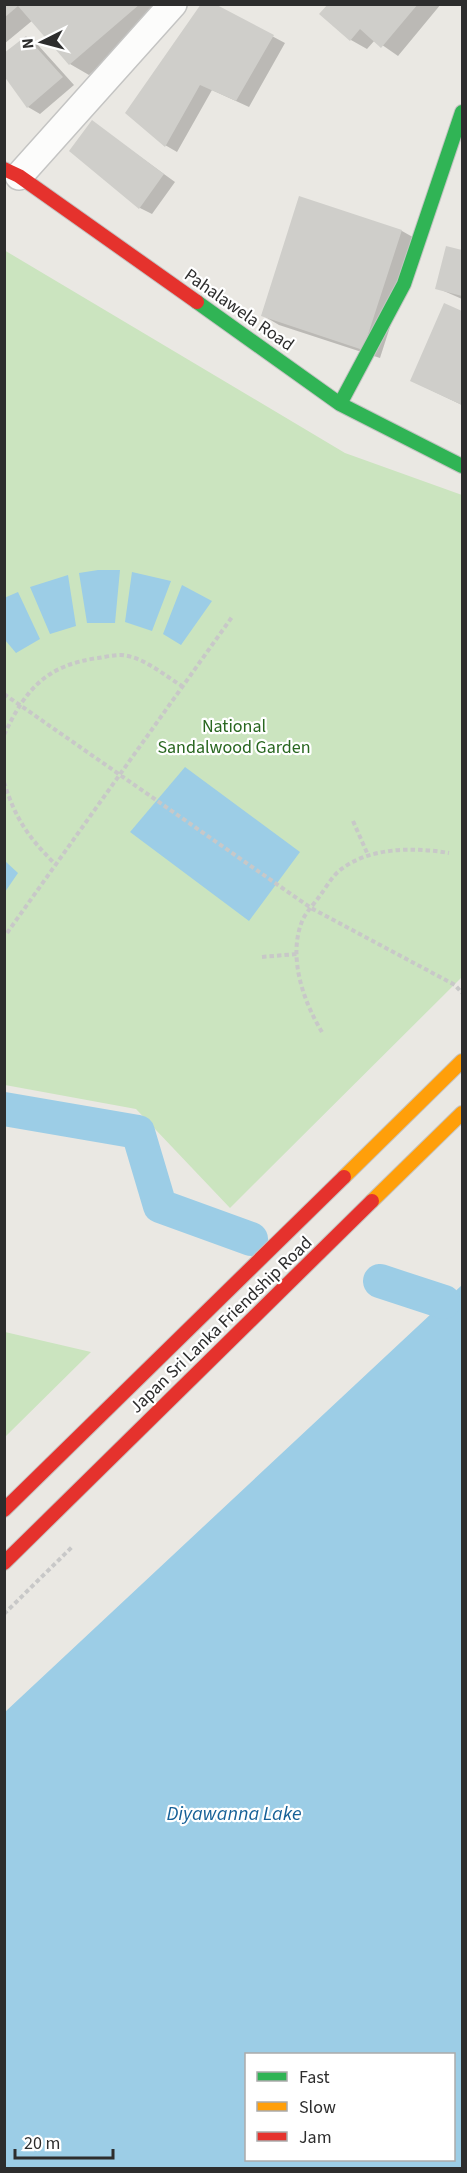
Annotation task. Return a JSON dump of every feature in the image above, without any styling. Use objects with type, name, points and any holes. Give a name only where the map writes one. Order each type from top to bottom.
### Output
[{"type":"main road","points":[[340,404],[404,284],[462,112]]},
{"type":"main road","name":"Pahalawela Road","points":[[12,173],[340,404],[462,466]]},
{"type":"main road","name":"Japan Sri Lanka Friendship Road","points":[[4,1510],[462,1061]]},
{"type":"main road","name":"Japan Sri Lanka Friendship Road","points":[[4,1563],[462,1113]]},
{"type":"street","points":[[12,173],[173,4]]},
{"type":"path","points":[[7,933],[118,774],[232,617]]},
{"type":"path","points":[[4,735],[19,704],[39,680],[61,667],[87,659],[122,655],[148,664],[182,686]]},
{"type":"path","points":[[4,694],[311,908],[455,985],[462,993]]},
{"type":"path","points":[[4,782],[13,810],[32,840],[55,864]]},
{"type":"path","points":[[353,821],[368,855]]},
{"type":"path","points":[[322,1032],[308,1008],[297,954],[299,932],[311,908],[338,872],[368,855],[425,849],[448,853]]},
{"type":"path","points":[[262,957],[297,954]]},
{"type":"green space","name":"National Sandalwood Garden","points":[[4,250],[345,453],[462,495],[462,977],[230,1208],[136,1109],[5,1085]]},
{"type":"green space","points":[[4,1332],[91,1352],[5,1437]]},
{"type":"water","points":[[120,570],[115,623],[87,623],[79,573]]},
{"type":"water","points":[[132,572],[171,581],[152,631],[125,622]]},
{"type":"water","points":[[68,575],[76,626],[50,634],[30,587]]},
{"type":"water","points":[[182,585],[212,601],[181,645],[163,634]]},
{"type":"water","points":[[18,592],[40,639],[16,653],[5,640],[4,598]]},
{"type":"water","points":[[185,767],[300,852],[249,921],[130,832]]},
{"type":"water","points":[[5,861],[18,873],[5,892]]},
{"type":"water","name":"Diyawanna Lake","points":[[462,1285],[462,2168],[5,2168],[5,1712]]},
{"type":"building","points":[[4,4],[140,4],[69,65],[18,6],[4,18]]},
{"type":"building","points":[[201,4],[215,4],[274,35],[236,101],[200,85],[165,147],[125,113]]},
{"type":"building","points":[[328,4],[418,4],[381,48],[360,29],[350,41],[319,14]]},
{"type":"building","points":[[26,36],[63,77],[27,108],[4,76],[4,53]]},
{"type":"building","points":[[92,120],[164,174],[139,209],[69,151]]},
{"type":"building","points":[[299,196],[402,230],[363,350],[261,316]]},
{"type":"building","points":[[446,246],[462,250],[462,296],[435,289]]},
{"type":"building","points":[[444,303],[462,311],[462,405],[410,381]]},
{"type":"waterway","points":[[4,1109],[138,1132],[160,1206],[251,1239]]},
{"type":"waterway","points":[[380,1281],[444,1302]]},
{"type":"traffic: fast","points":[[340,404],[404,284],[462,112]]},
{"type":"traffic: fast","points":[[197,302],[340,404],[462,466]]},
{"type":"traffic: slow","points":[[344,1177],[462,1061]]},
{"type":"traffic: slow","points":[[372,1201],[462,1113]]},
{"type":"traffic: jam","points":[[4,169],[19,176],[197,302]]},
{"type":"traffic: jam","points":[[4,1510],[344,1177]]},
{"type":"traffic: jam","points":[[4,1563],[372,1201]]}]
